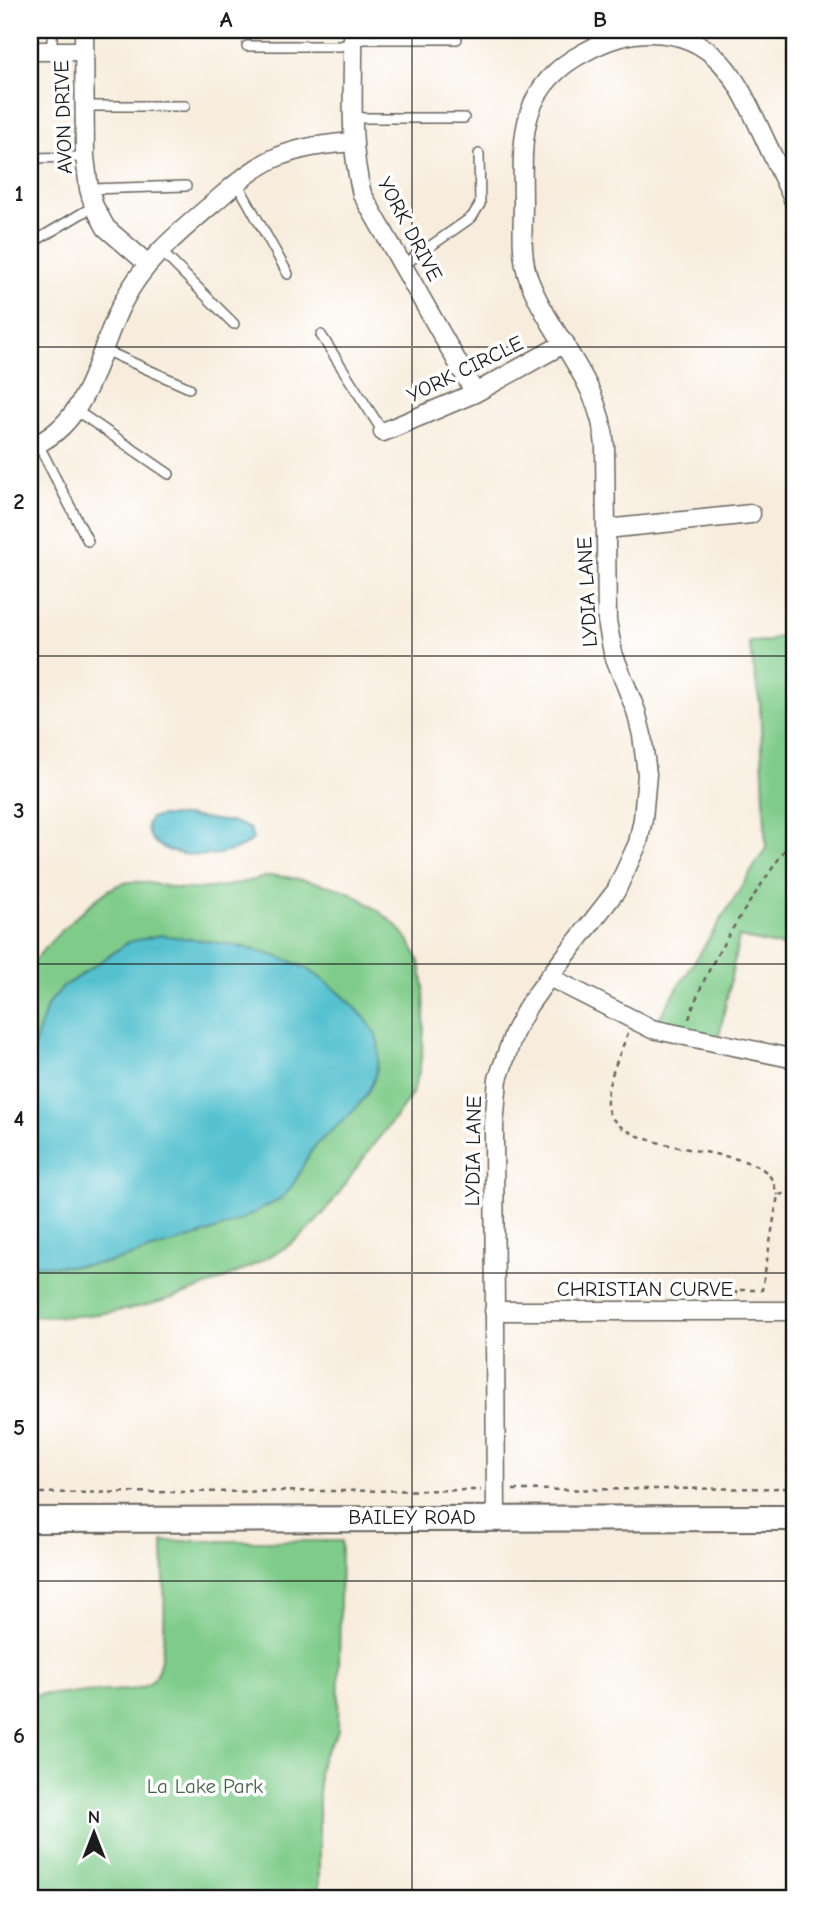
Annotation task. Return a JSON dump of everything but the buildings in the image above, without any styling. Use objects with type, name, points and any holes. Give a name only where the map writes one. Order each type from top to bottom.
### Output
[{"type":"main road","name":"BAILEY ROAD","points":[[30,1520],[795,1518]]},
{"type":"street","name":"AVON DRIVE","points":[[84,30],[85,158],[92,198],[106,228],[154,257]]},
{"type":"street","name":"LYDIA LANE","points":[[496,1517],[494,1126],[498,1079],[514,1033],[527,1006],[620,884],[638,843],[645,809],[647,775],[636,711],[616,663],[608,630],[605,447],[602,423],[590,387],[535,292],[526,270],[523,248],[523,139],[527,117],[537,95],[556,71],[574,57],[612,39],[646,33],[672,35],[706,50],[727,67],[738,82],[795,203]]},
{"type":"street","name":"YORK DRIVE","points":[[353,36],[353,142],[356,172],[362,194],[475,393]]},
{"type":"street","points":[[30,51],[84,51]]},
{"type":"street","points":[[34,445],[52,436],[77,411],[89,389],[102,349],[124,300],[154,257],[237,183],[276,158],[321,145],[353,142]]},
{"type":"street","name":"YORK CIRCLE","points":[[383,432],[475,393],[565,343]]},
{"type":"street","points":[[607,529],[751,514]]},
{"type":"street","points":[[549,977],[652,1029],[795,1059]]},
{"type":"street","name":"CHRISTIAN CURVE","points":[[494,1311],[795,1311]]},
{"type":"lane","points":[[52,30],[52,51]]},
{"type":"lane","points":[[247,46],[340,46],[353,36],[364,39],[457,39]]},
{"type":"lane","points":[[85,106],[185,106]]},
{"type":"lane","points":[[354,118],[464,118]]},
{"type":"lane","points":[[402,266],[472,217],[480,204],[479,154]]},
{"type":"lane","points":[[30,158],[85,158]]},
{"type":"lane","points":[[237,183],[288,274]]},
{"type":"lane","points":[[30,244],[92,198],[186,186]]},
{"type":"lane","points":[[154,257],[234,324]]},
{"type":"lane","points":[[321,335],[383,432]]},
{"type":"lane","points":[[102,349],[188,388]]},
{"type":"lane","points":[[77,411],[169,474]]},
{"type":"lane","points":[[34,445],[88,541]]},
{"type":"path","points":[[686,1036],[690,1017],[707,976],[795,834]]},
{"type":"path","points":[[633,1020],[608,1088],[608,1111],[615,1120],[636,1134],[751,1164],[769,1174],[778,1195],[762,1290],[736,1290],[736,1311]]},
{"type":"path","points":[[778,1195],[795,1192]]},
{"type":"path","points":[[30,1493],[795,1488]]},
{"type":"green space","points":[[795,629],[795,949],[739,937],[718,1043],[652,1029],[766,848],[760,703],[749,642],[769,641]]},
{"type":"green space","points":[[269,876],[308,881],[347,891],[385,916],[410,942],[418,959],[424,988],[420,1067],[411,1095],[328,1208],[307,1231],[283,1249],[223,1279],[161,1301],[97,1314],[30,1316],[30,966],[86,908],[121,884],[136,882],[196,889],[227,886]]},
{"type":"green space","name":"La Lake Park","points":[[163,1541],[341,1541],[338,1731],[323,1756],[319,1771],[319,1898],[30,1898],[30,1695],[130,1690],[152,1681],[159,1666],[164,1632]]},
{"type":"water","points":[[187,816],[237,823],[250,829],[253,839],[228,852],[192,855],[161,846],[151,837],[147,824],[151,818]]},
{"type":"water","points":[[160,935],[262,952],[295,963],[316,975],[341,994],[371,1026],[378,1042],[379,1055],[373,1083],[359,1104],[312,1150],[289,1190],[270,1205],[222,1228],[115,1261],[76,1266],[30,1264],[30,1058],[48,1004],[62,988],[129,942]]}]
